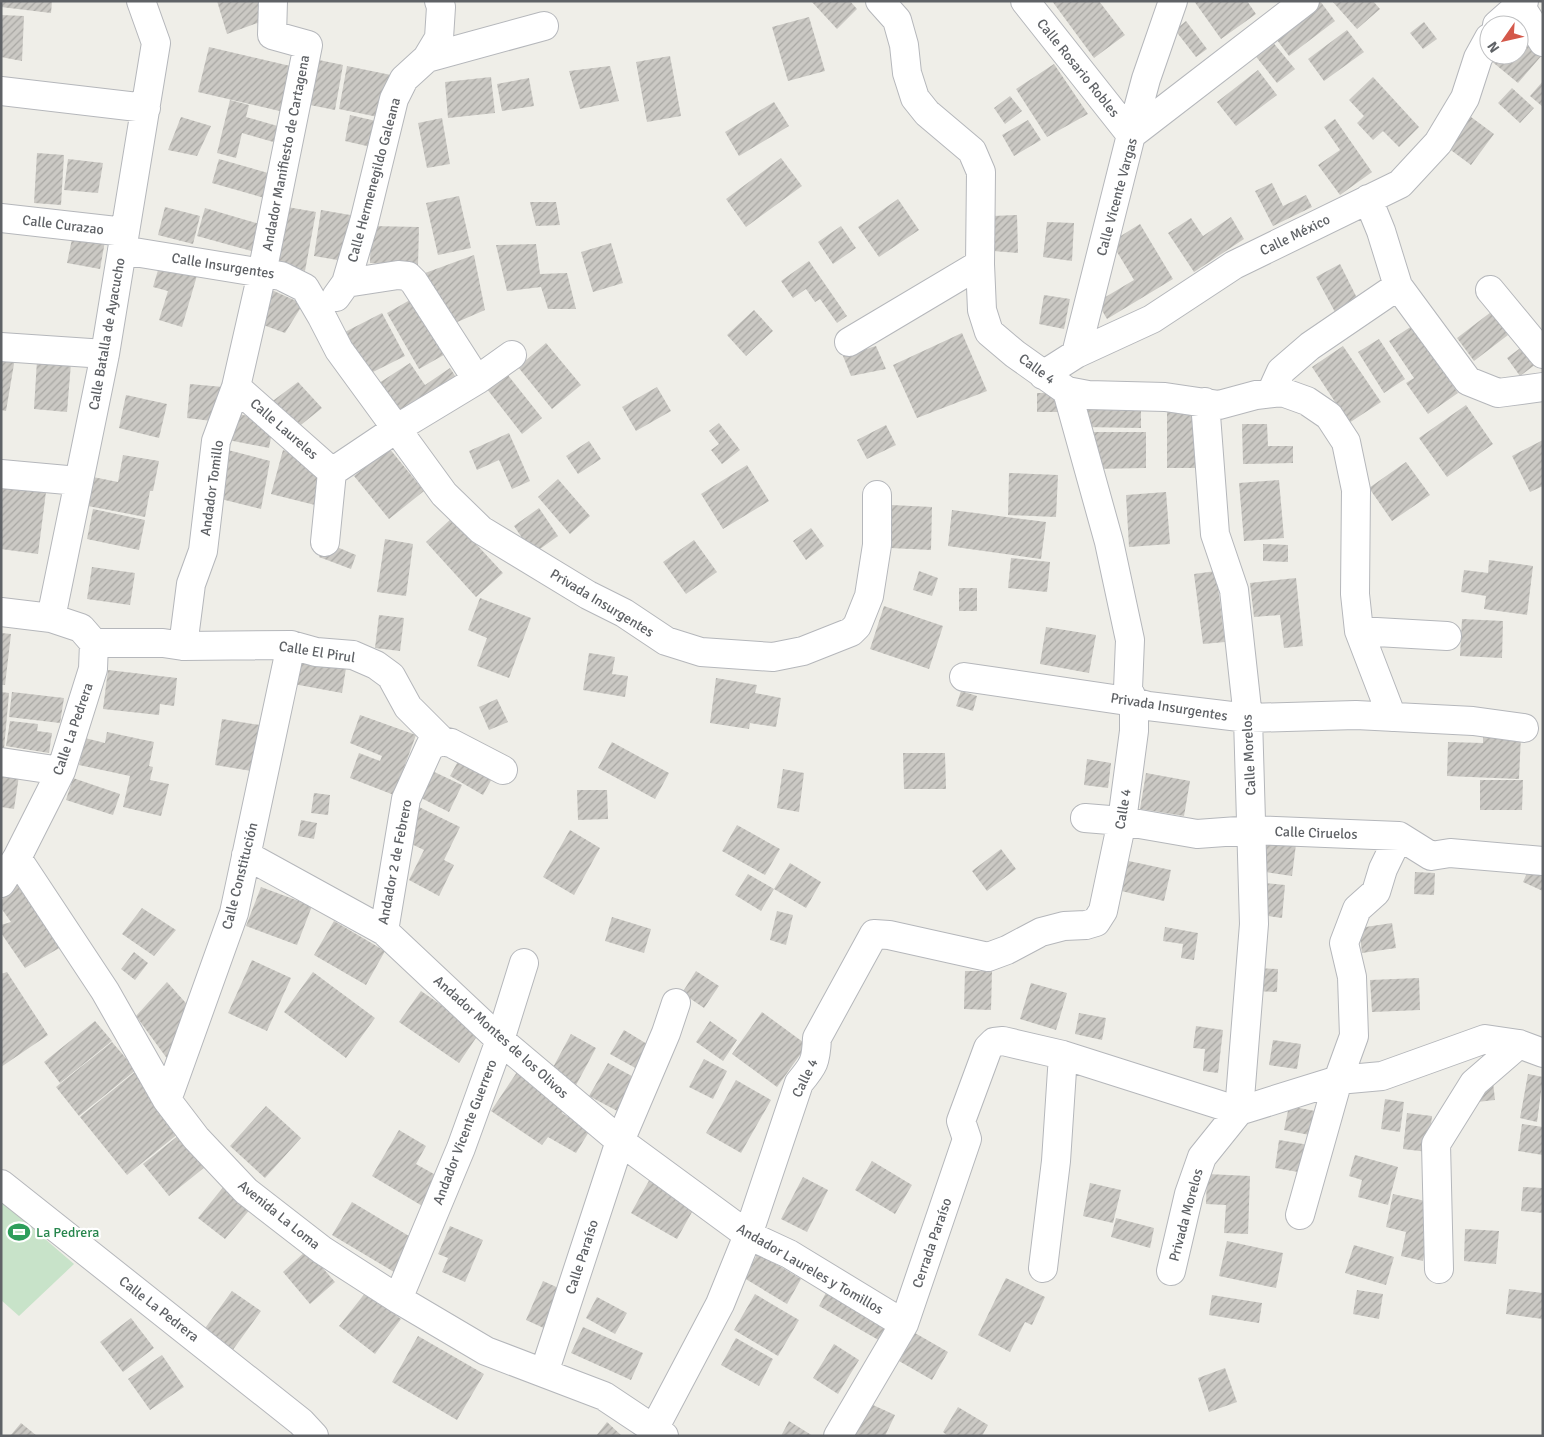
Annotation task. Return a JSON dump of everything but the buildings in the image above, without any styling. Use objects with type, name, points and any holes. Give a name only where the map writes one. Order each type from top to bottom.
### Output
[{"type":"street","name":"Calle Batalla de Ayacucho","points":[[51,618],[105,354],[156,43],[141,1]]},
{"type":"street","name":"Andador Manifiesto de Cartagena","points":[[262,272],[308,45],[272,35],[273,1]]},
{"type":"street","name":"Calle Hermenegildo Galeana","points":[[346,283],[364,222],[394,99],[404,79],[427,58],[439,38],[441,7],[439,1]]},
{"type":"street","name":"Calle 4","points":[[659,1432],[720,1304],[748,1235],[800,1084],[814,1066],[817,1038],[874,934],[889,935],[988,957],[1007,950],[1041,932],[1064,926],[1086,925],[1096,922],[1103,911],[1122,821],[1134,731],[1134,702],[1128,689],[1130,640],[1109,542],[1067,390],[1043,375],[989,332],[982,310],[980,264],[981,172],[972,151],[927,112],[915,98],[907,72],[898,20],[880,1]]},
{"type":"street","name":"Calle Rosario Robles","points":[[1025,1],[1131,135]]},
{"type":"street","points":[[1131,135],[1146,79],[1173,1]]},
{"type":"street","name":"Calle Vicente Vargas","points":[[1076,354],[1131,135],[1304,1]]},
{"type":"street","points":[[1508,15],[1522,3],[1543,42]]},
{"type":"street","points":[[427,58],[544,26]]},
{"type":"street","name":"Calle México","points":[[1043,375],[1076,354],[1152,319],[1234,265],[1400,184],[1438,143],[1465,98],[1479,56]]},
{"type":"street","points":[[1,91],[146,108]]},
{"type":"street","points":[[1368,199],[1381,231],[1398,286],[1468,381],[1498,393],[1543,387]]},
{"type":"street","name":"Calle Curazao","points":[[1,218],[123,241]]},
{"type":"street","name":"Calle Insurgentes","points":[[123,241],[281,276],[304,288],[322,316]]},
{"type":"street","points":[[849,342],[980,264]]},
{"type":"street","name":"Andador Tomillo","points":[[183,646],[191,584],[203,551],[216,441],[236,387],[262,272]]},
{"type":"street","points":[[322,316],[346,283],[398,275],[408,276],[414,282],[477,380]]},
{"type":"street","points":[[1271,393],[1281,371],[1310,346],[1398,286]]},
{"type":"street","points":[[1490,290],[1543,354]]},
{"type":"street","name":"Privada Insurgentes","points":[[322,316],[338,350],[444,494],[481,530],[588,595],[624,613],[666,641],[701,652],[773,657],[803,651],[851,632],[857,626],[869,596],[877,545],[878,495]]},
{"type":"street","points":[[1,347],[105,354]]},
{"type":"street","points":[[325,542],[332,472],[396,428],[477,380],[512,355]]},
{"type":"street","name":"Calle Laureles","points":[[236,387],[332,472]]},
{"type":"street","points":[[1067,390],[1088,394],[1165,397],[1219,405],[1256,395],[1282,392],[1307,401],[1329,416],[1346,442],[1356,490],[1355,594],[1359,631],[1392,717]]},
{"type":"street","name":"Calle Morelos","points":[[1205,402],[1215,534],[1234,590],[1248,718],[1254,924],[1239,1111]]},
{"type":"street","points":[[1,474],[78,481]]},
{"type":"street","points":[[1,612],[51,618],[81,628],[94,643]]},
{"type":"street","points":[[1359,631],[1447,636]]},
{"type":"street","name":"Calle El Pirul","points":[[94,643],[163,643],[183,646],[291,645],[316,652],[353,655],[376,665],[391,676],[408,707],[442,741]]},
{"type":"street","name":"Calle La Pedrera","points":[[1,883],[17,858],[61,771],[93,669],[94,643]]},
{"type":"street","name":"Calle Constitución","points":[[166,1100],[234,913],[291,645]]},
{"type":"street","name":"Privada Insurgentes","points":[[964,677],[1134,702],[1148,706],[1248,718],[1356,715],[1473,721],[1524,728]]},
{"type":"street","points":[[442,741],[451,743],[503,770]]},
{"type":"street","name":"Andador 2 de Febrero","points":[[246,855],[384,931],[406,799],[430,746],[442,741]]},
{"type":"street","points":[[1,762],[61,771]]},
{"type":"street","name":"Calle Ciruelos","points":[[1085,818],[1122,821],[1196,834],[1252,830],[1399,836],[1431,856],[1450,853],[1543,861]]},
{"type":"street","points":[[1300,1215],[1338,1080],[1354,1036],[1352,978],[1344,943],[1357,909],[1376,892],[1383,869],[1399,836]]},
{"type":"street","name":"Avenida La Loma","points":[[17,858],[105,991],[166,1100],[196,1138],[246,1192],[322,1250],[398,1299],[486,1351],[604,1396],[659,1432]]},
{"type":"street","name":"Andador Montes de los Olivos","points":[[384,931],[500,1040],[620,1141]]},
{"type":"street","name":"Andador Vicente Guerrero","points":[[398,1299],[461,1148],[500,1040],[524,963]]},
{"type":"street","points":[[620,1141],[666,1033],[676,1003]]},
{"type":"street","points":[[1043,1268],[1056,1161],[1063,1054],[1239,1111],[1338,1080],[1382,1076],[1485,1039],[1531,1048]]},
{"type":"street","name":"Cerrada Paraíso","points":[[838,1436],[904,1324],[967,1140],[961,1121],[988,1048],[994,1042],[1002,1041],[1063,1054]]},
{"type":"street","points":[[1439,1269],[1436,1144],[1474,1083],[1531,1048]]},
{"type":"street","name":"Privada Morelos","points":[[1171,1271],[1189,1194],[1202,1157],[1239,1111]]},
{"type":"street","name":"Andador Laureles y Tomillos","points":[[620,1141],[748,1235],[789,1254],[904,1324]]},
{"type":"street","name":"Calle Paraíso","points":[[544,1373],[620,1141]]},
{"type":"street","name":"Calle La Pedrera","points":[[1,1184],[301,1422],[314,1436]]},
{"type":"green space","name":"La Pedrera","points":[[1,1201],[74,1264],[19,1316],[1,1300]]},
{"type":"place","name":"La Pedrera","points":[[19,1232]]}]
